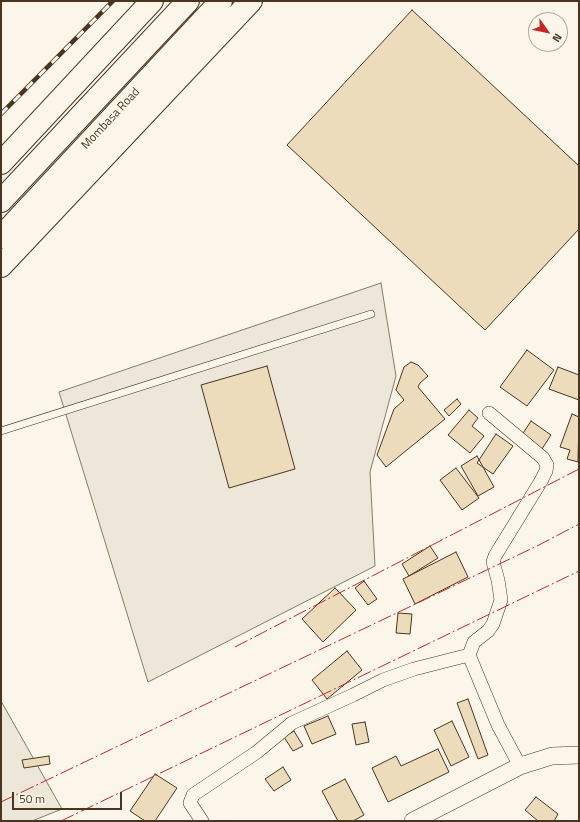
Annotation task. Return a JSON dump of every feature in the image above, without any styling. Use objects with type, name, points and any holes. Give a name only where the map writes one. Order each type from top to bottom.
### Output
[{"type":"highway","points":[[1,163],[152,1]]},
{"type":"highway","name":"Mombasa Road","points":[[1,201],[188,1]]},
{"type":"highway","name":"Mombasa Road","points":[[1,237],[221,1]]},
{"type":"highway","points":[[1,266],[250,1]]},
{"type":"street","points":[[489,413],[543,458],[547,465],[541,481],[495,556],[493,562],[501,600],[493,624],[488,631],[474,642],[469,655],[498,725],[520,766]]},
{"type":"street","points":[[202,821],[190,803],[193,795],[257,752],[292,723],[383,680],[414,669],[469,655]]},
{"type":"street","points":[[413,821],[520,766],[552,756],[579,755]]},
{"type":"lane","points":[[1,431],[371,314]]},
{"type":"shaded area","points":[[381,283],[396,376],[370,472],[375,566],[148,682],[59,392]]},
{"type":"shaded area","points":[[1,701],[62,809],[32,821],[1,821]]},
{"type":"building","points":[[412,10],[579,166],[579,229],[485,330],[287,145]]},
{"type":"building","points":[[527,350],[554,370],[527,406],[500,387]]},
{"type":"building","points":[[411,362],[418,365],[428,376],[420,383],[418,387],[445,419],[386,467],[377,455],[394,409],[404,400],[396,390],[404,367]]},
{"type":"building","points":[[267,366],[295,469],[229,488],[201,385]]},
{"type":"building","points":[[558,367],[579,375],[579,400],[549,389]]},
{"type":"building","points":[[457,399],[461,404],[449,416],[444,410]]},
{"type":"building","points":[[469,410],[478,418],[472,426],[484,436],[470,453],[448,435]]},
{"type":"building","points":[[572,414],[579,417],[578,462],[567,459],[570,450],[560,447]]},
{"type":"building","points":[[531,421],[551,435],[540,452],[520,438]]},
{"type":"building","points":[[496,434],[513,446],[493,474],[477,463]]},
{"type":"building","points":[[477,456],[494,487],[478,496],[461,466]]},
{"type":"building","points":[[456,468],[479,498],[462,510],[440,480]]},
{"type":"building","points":[[430,546],[438,558],[409,576],[402,564]]},
{"type":"building","points":[[456,552],[468,577],[415,604],[403,579]]},
{"type":"building","points":[[364,581],[377,599],[368,605],[355,588]]},
{"type":"building","points":[[335,588],[356,610],[323,642],[302,619]]},
{"type":"building","points":[[398,613],[412,614],[410,634],[396,633]]},
{"type":"building","points":[[347,651],[362,670],[327,699],[312,680]]},
{"type":"building","points":[[468,699],[488,755],[478,759],[457,703]]},
{"type":"building","points":[[328,716],[336,734],[312,744],[304,726]]},
{"type":"building","points":[[452,721],[469,757],[451,766],[434,730]]},
{"type":"building","points":[[365,722],[369,742],[356,745],[352,724]]},
{"type":"building","points":[[294,731],[303,746],[293,751],[284,737]]},
{"type":"building","points":[[438,749],[449,772],[388,802],[372,768],[396,756],[401,766]]},
{"type":"building","points":[[49,756],[50,764],[24,768],[22,760]]},
{"type":"building","points":[[283,767],[291,780],[274,791],[265,779]]},
{"type":"building","points":[[155,774],[177,788],[155,821],[145,821],[130,811]]},
{"type":"building","points":[[345,779],[364,815],[353,821],[338,821],[322,791]]},
{"type":"building","points":[[536,797],[558,814],[554,821],[538,821],[525,810]]},
{"type":"railway","points":[[1,114],[113,1]]},
{"type":"power","points":[[235,647],[579,469]]},
{"type":"power","points":[[1,802],[539,545],[579,524]]},
{"type":"power","points":[[61,821],[579,571]]}]
